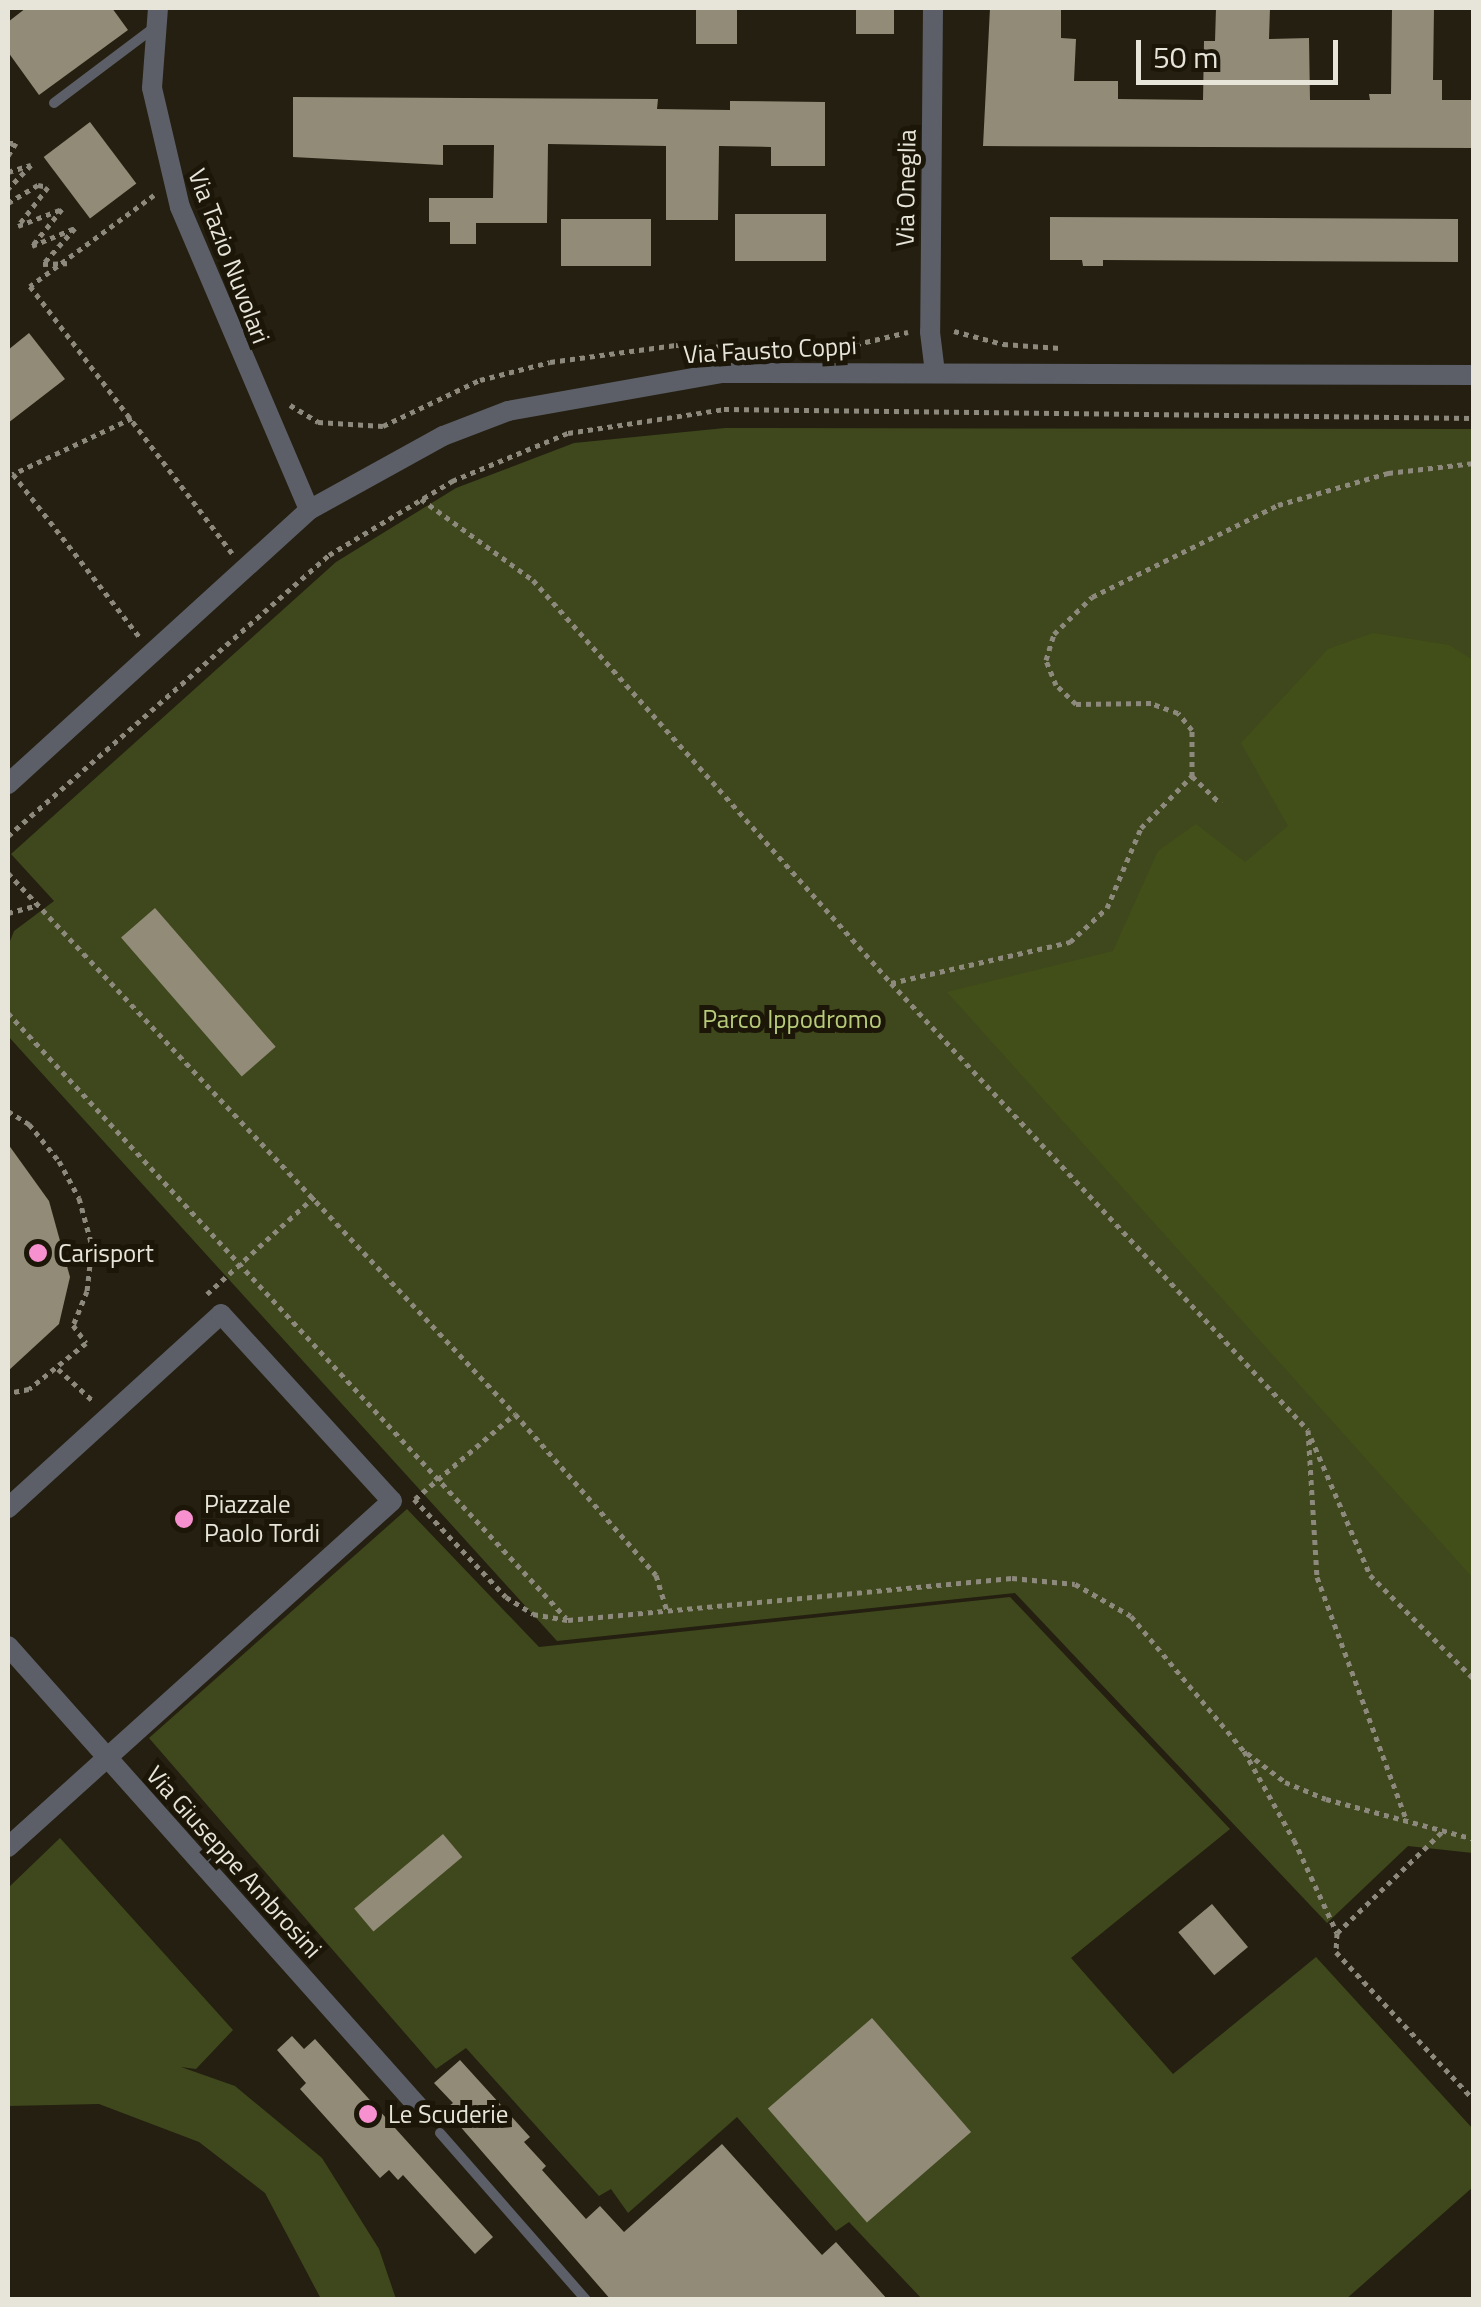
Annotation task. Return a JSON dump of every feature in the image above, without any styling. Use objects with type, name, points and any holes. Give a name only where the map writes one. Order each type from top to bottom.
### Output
[{"type":"street","name":"Via Oneglia","points":[[933,8],[930,332],[935,370]]},
{"type":"street","name":"Via Tazio Nuvolari","points":[[157,17],[152,88],[172,180],[228,332],[309,510]]},
{"type":"street","name":"Via Fausto Coppi","points":[[8,784],[154,656],[309,510],[443,436],[573,394],[721,373],[935,370],[1474,375]]},
{"type":"street","points":[[8,1508],[222,1314],[392,1501],[8,1847]]},
{"type":"street","name":"Via Giuseppe Ambrosini","points":[[8,1646],[426,2116]]},
{"type":"lane","points":[[54,102],[157,17]]},
{"type":"lane","points":[[440,2133],[586,2300]]},
{"type":"path","points":[[8,143],[16,143],[8,156]]},
{"type":"path","points":[[8,172],[31,164],[8,189]]},
{"type":"path","points":[[172,180],[67,263],[30,286],[244,568]]},
{"type":"path","points":[[8,203],[38,184],[48,188],[18,226],[62,209],[32,246],[75,228],[44,264],[67,263]]},
{"type":"path","points":[[8,836],[329,555],[422,499],[568,433],[724,409],[1474,418]]},
{"type":"path","points":[[133,417],[10,475],[154,656]]},
{"type":"path","points":[[891,983],[1070,942],[1107,908],[1141,828],[1192,776],[1192,730],[1178,713],[1151,704],[1076,704],[1056,685],[1046,660],[1054,634],[1092,597],[1142,567],[1278,505],[1388,473],[1474,463]]},
{"type":"path","points":[[422,499],[532,580],[891,983],[1308,1430],[1370,1574],[1474,1679]]},
{"type":"path","points":[[1192,776],[1221,804]]},
{"type":"path","points":[[8,873],[516,1414],[656,1576],[668,1611]]},
{"type":"path","points":[[8,913],[38,905]]},
{"type":"path","points":[[8,1013],[434,1483],[568,1620]]},
{"type":"path","points":[[8,1110],[29,1124],[59,1161],[80,1198],[92,1246],[73,1324],[86,1343],[29,1389],[8,1392]]},
{"type":"path","points":[[58,1368],[93,1401]]},
{"type":"path","points":[[392,1501],[415,1500],[516,1414]]},
{"type":"path","points":[[1308,1430],[1317,1576],[1407,1821]]},
{"type":"path","points":[[415,1500],[506,1597],[532,1614],[568,1620],[1012,1578],[1075,1584],[1131,1616],[1244,1751],[1337,1933],[1336,1952],[1474,2100]]},
{"type":"path","points":[[1244,1751],[1285,1782],[1326,1800],[1474,1839]]},
{"type":"path","points":[[1337,1933],[1444,1831]]},
{"type":"green space","name":"Parco Ippodromo","points":[[725,428],[1473,429],[1473,1853],[1408,1846],[1327,1923],[1015,1593],[557,1641],[8,1036],[8,946],[14,931],[54,901],[11,854],[336,562],[456,488],[574,443]]},
{"type":"green space","points":[[1373,633],[1449,645],[1473,660],[1473,1578],[947,992],[1113,951],[1158,851],[1196,824],[1245,862],[1288,826],[1241,743],[1328,649]]},
{"type":"green space","points":[[407,1509],[539,1647],[1010,1597],[1230,1829],[1071,1958],[1173,2074],[1316,1957],[1473,2129],[1473,2187],[1345,2300],[922,2299],[849,2222],[836,2231],[737,2117],[628,2213],[611,2189],[599,2196],[466,2048],[436,2069],[149,1738]]},
{"type":"green space","points":[[60,1838],[233,2030],[196,2069],[181,2067],[235,2086],[322,2158],[379,2249],[396,2299],[321,2299],[265,2193],[199,2142],[99,2104],[8,2106],[8,1888]]},
{"type":"building","points":[[26,8],[112,8],[128,30],[39,95],[8,52],[8,22]]},
{"type":"building","points":[[696,8],[737,8],[737,44],[696,44]]},
{"type":"building","points":[[856,8],[894,8],[894,34],[856,34]]},
{"type":"building","points":[[990,8],[1061,8],[1061,38],[1076,39],[1074,81],[1118,81],[1118,99],[1203,100],[1204,41],[1215,41],[1216,8],[1270,8],[1269,39],[1309,38],[1310,100],[1370,100],[1369,94],[1391,94],[1392,8],[1434,8],[1433,80],[1442,80],[1442,100],[1474,100],[1474,148],[983,146]]},
{"type":"building","points":[[293,97],[658,99],[657,109],[730,110],[730,101],[825,102],[825,166],[771,166],[771,147],[719,146],[718,220],[666,220],[666,146],[548,144],[547,223],[476,223],[476,244],[450,244],[450,222],[429,222],[429,198],[493,198],[494,145],[443,145],[443,165],[293,157]]},
{"type":"building","points":[[90,122],[136,183],[90,218],[44,157]]},
{"type":"building","points":[[735,214],[826,214],[826,261],[735,261]]},
{"type":"building","points":[[1050,217],[1458,219],[1458,262],[1103,260],[1103,266],[1083,266],[1082,260],[1050,260]]},
{"type":"building","points":[[561,219],[651,219],[651,266],[561,266]]},
{"type":"building","points":[[29,333],[65,379],[8,423],[8,350]]},
{"type":"building","points":[[155,908],[276,1047],[242,1076],[121,938]]},
{"type":"building","name":"Carisport","points":[[8,1144],[49,1201],[70,1277],[59,1324],[8,1371]]},
{"type":"building","points":[[443,1834],[462,1857],[373,1932],[354,1909]]},
{"type":"building","points":[[1212,1904],[1248,1947],[1214,1975],[1178,1932]]},
{"type":"building","points":[[872,2018],[971,2132],[867,2222],[768,2109]]},
{"type":"building","points":[[292,2036],[304,2049],[315,2039],[493,2237],[475,2254],[403,2175],[398,2180],[389,2170],[380,2178],[300,2089],[306,2083],[277,2050]]},
{"type":"building","points":[[460,2060],[530,2137],[524,2142],[546,2166],[542,2170],[586,2219],[600,2206],[624,2232],[722,2144],[822,2255],[836,2242],[888,2300],[611,2300],[445,2109],[453,2103],[434,2083]]},
{"type":"place","name":"Carisport","points":[[38,1253]]},
{"type":"place","name":"Piazzale Paolo Tordi","points":[[184,1519]]},
{"type":"place","name":"Le Scuderie","points":[[368,2114]]}]
